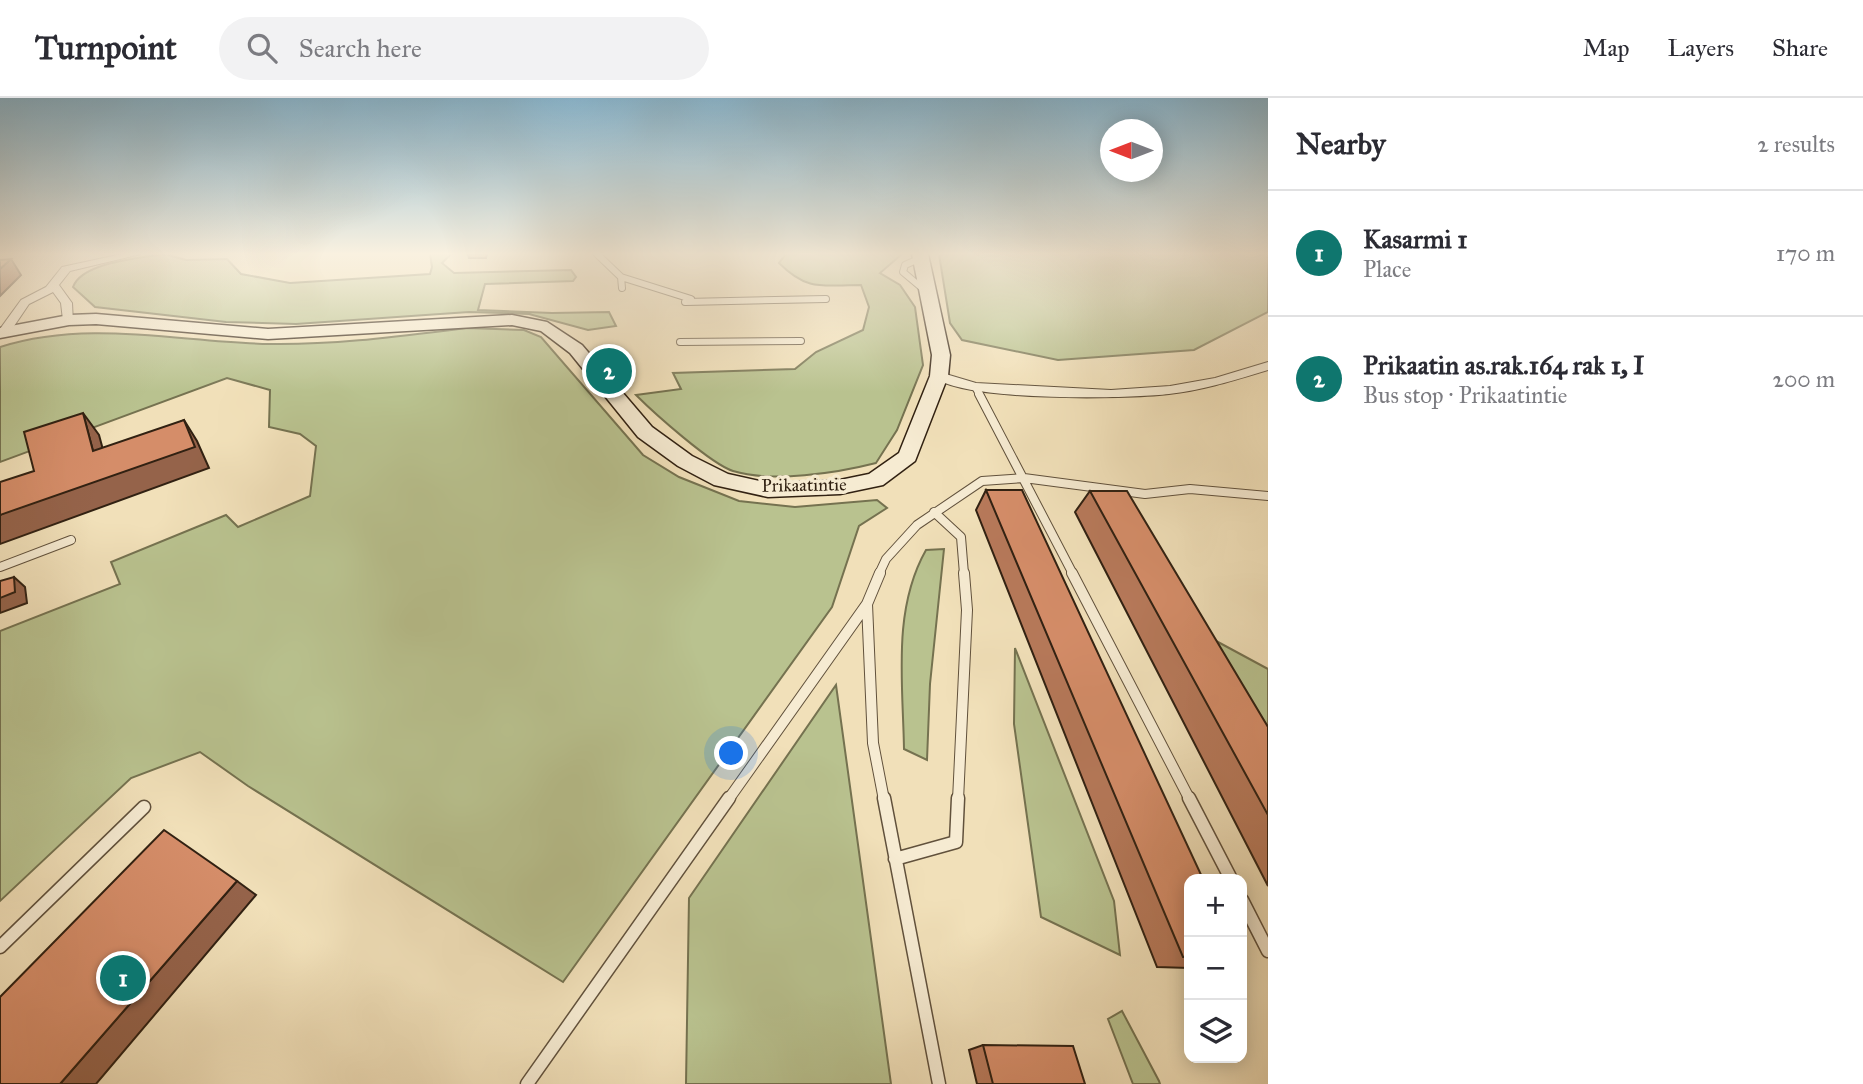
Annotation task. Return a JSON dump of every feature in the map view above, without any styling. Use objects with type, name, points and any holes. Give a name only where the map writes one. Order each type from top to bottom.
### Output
[{"type":"street","points":[[2,332],[29,300]]},
{"type":"street","points":[[65,300],[69,320]]},
{"type":"street","name":"Prikaatintie","points":[[2,332],[69,320],[117,321],[268,334],[512,320],[547,327],[576,349],[645,432],[685,461],[722,480],[768,490],[840,488],[875,480],[893,470],[908,456],[939,376],[941,355],[931,300]]},
{"type":"street","points":[[939,376],[975,387],[1111,394],[1170,390],[1217,382],[1268,366]]},
{"type":"lane","points":[[680,342],[801,341]]},
{"type":"lane","points":[[975,387],[1228,874]]},
{"type":"lane","points":[[527,1084],[867,604],[886,559],[917,525],[982,481],[1024,478],[1145,494],[1190,489],[1268,496]]},
{"type":"lane","points":[[895,859],[956,842],[967,610],[961,537],[934,512]]},
{"type":"lane","points":[[0,567],[71,540]]},
{"type":"lane","points":[[867,604],[873,743],[939,1084]]},
{"type":"lane","points":[[0,947],[144,807]]},
{"type":"lane","points":[[1247,910],[1268,951]]},
{"type":"green space","points":[[87,300],[481,300],[478,310],[609,312],[616,326],[588,330],[529,314],[469,312],[296,324],[226,322],[95,307]]},
{"type":"green space","points":[[866,300],[910,300],[915,307],[923,365],[897,430],[876,463],[824,473],[785,476],[749,475],[733,471],[697,449],[636,395],[681,389],[673,373],[795,369],[816,352],[863,330],[869,307]]},
{"type":"green space","points":[[946,300],[1268,300],[1268,312],[1194,350],[1058,360],[962,340],[950,323]]},
{"type":"green space","points":[[467,328],[524,330],[541,337],[643,455],[679,477],[739,501],[795,507],[877,500],[887,508],[859,526],[832,607],[563,982],[248,786],[200,752],[131,778],[0,901],[0,631],[120,584],[111,562],[226,515],[238,527],[310,496],[316,446],[300,434],[269,427],[270,390],[227,378],[0,462],[0,347],[67,334],[134,334],[295,344]]},
{"type":"green space","points":[[944,549],[930,684],[927,760],[904,749],[904,622],[915,573],[926,550]]},
{"type":"green space","points":[[1218,642],[1268,669],[1268,750],[1227,680]]},
{"type":"green space","points":[[1015,648],[1114,901],[1120,955],[1041,917],[1014,724]]},
{"type":"green space","points":[[836,685],[891,1084],[686,1084],[689,898]]},
{"type":"green space","points":[[1122,1011],[1160,1084],[1133,1084],[1108,1019]]},
{"type":"building","points":[[83,413],[93,451],[184,420],[195,447],[0,515],[0,482],[34,471],[24,432]]},
{"type":"building","points":[[986,490],[1022,490],[1201,874],[1184,874],[1183,957]]},
{"type":"building","points":[[1090,491],[1127,491],[1268,727],[1268,815]]},
{"type":"building","points":[[14,577],[15,592],[0,598],[0,581]]},
{"type":"building","points":[[164,830],[237,881],[60,1084],[0,1084],[0,997]]},
{"type":"building","points":[[983,1045],[1073,1046],[1085,1084],[993,1084]]},
{"type":"place","name":"Prikaatin as.rak.164 rak 1, I","points":[[609,371]]},
{"type":"place","name":"Kasarmi 1","points":[[123,978]]}]
